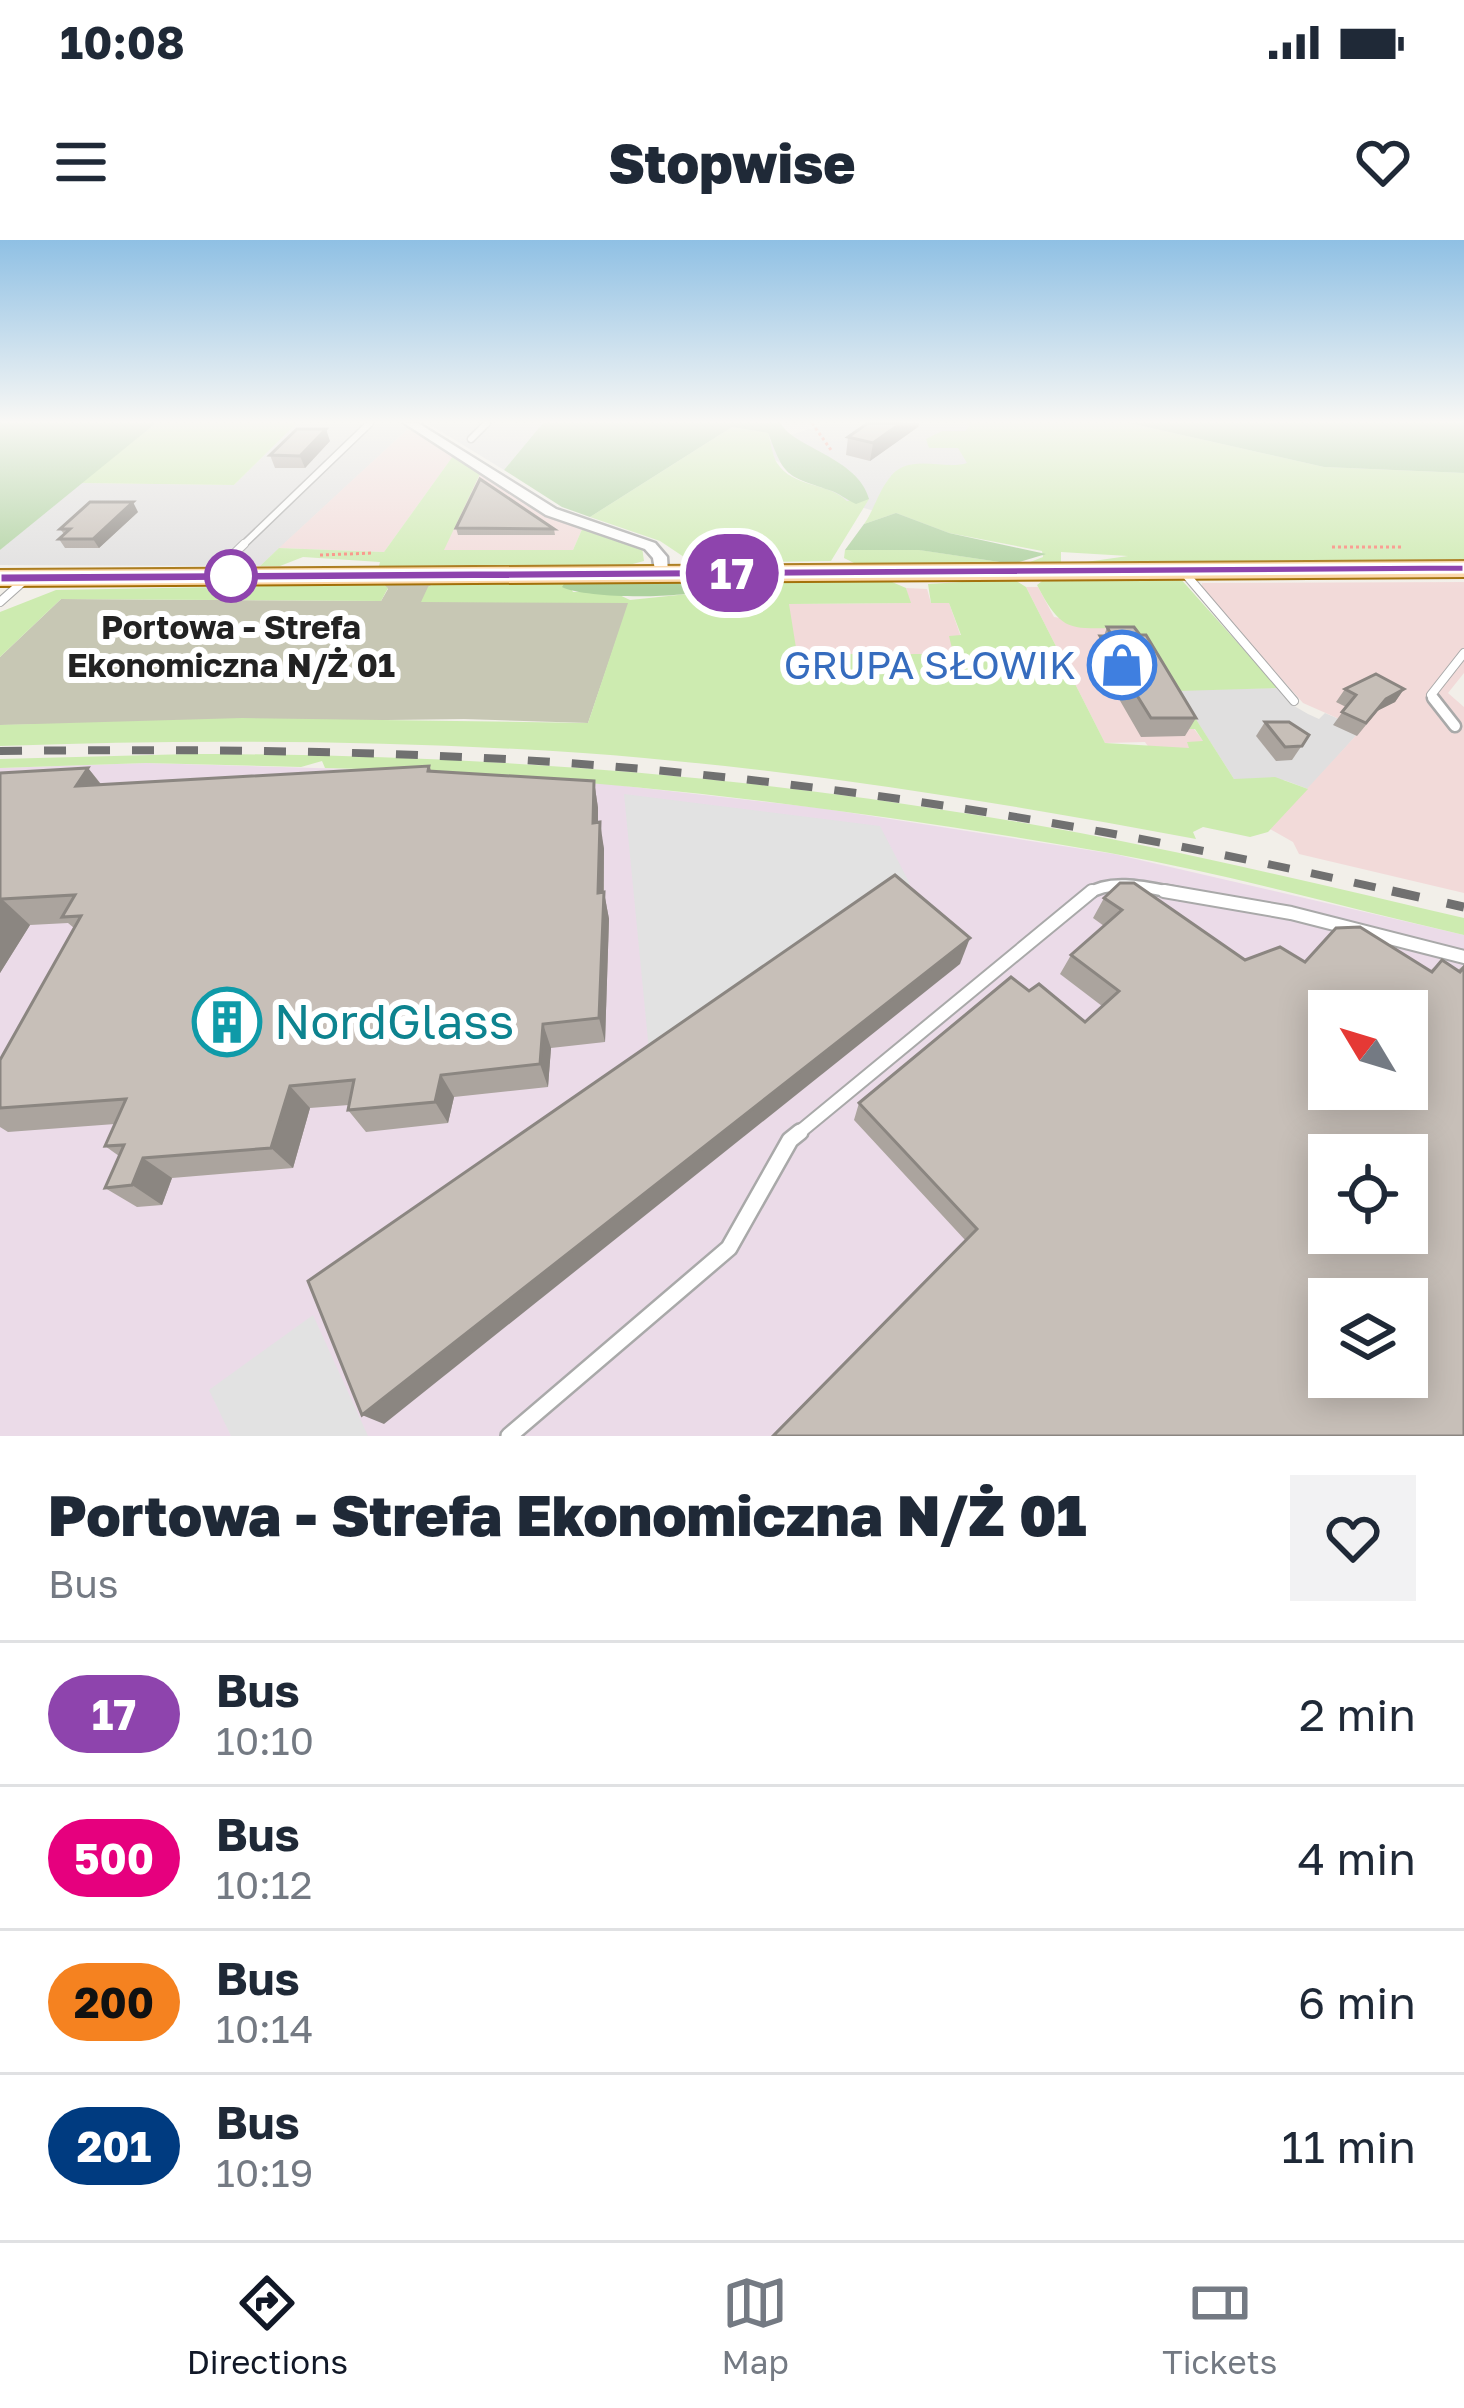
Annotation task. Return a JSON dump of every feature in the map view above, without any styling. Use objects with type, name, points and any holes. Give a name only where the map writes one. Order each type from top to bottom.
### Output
[{"type":"main road","points":[[14,578],[1464,569]]},
{"type":"street","points":[[498,479],[543,508],[650,546],[660,557],[661,573]]},
{"type":"lane","points":[[210,577],[312,479]]},
{"type":"lane","points":[[1182,570],[1294,701]]},
{"type":"lane","points":[[0,602],[14,578]]},
{"type":"lane","points":[[1455,725],[1431,695],[1464,653]]},
{"type":"lane","points":[[509,1436],[728,1248],[790,1140],[1095,887],[1137,886],[1291,913],[1464,957]]},
{"type":"shaded area","points":[[240,479],[354,479],[260,566],[0,565],[0,550],[79,483],[234,485]]},
{"type":"shaded area","points":[[354,479],[437,479],[384,552],[279,548]]},
{"type":"shaded area","points":[[478,479],[488,479],[546,514],[583,527],[573,550],[443,550]]},
{"type":"shaded area","points":[[808,479],[968,479],[949,533],[854,505]]},
{"type":"shaded area","points":[[1464,582],[1464,673],[1448,693],[1464,707],[1464,893],[1299,854],[1293,842],[1270,829],[1362,729],[1303,703],[1201,588],[1202,583]]},
{"type":"shaded area","points":[[436,583],[428,587],[629,603],[588,723],[464,719],[0,725],[0,657],[61,599],[381,601],[388,589],[383,584]]},
{"type":"shaded area","points":[[1026,587],[1038,587],[1054,617],[1117,628],[1204,742],[1190,748],[1150,749],[1145,742],[1105,743]]},
{"type":"shaded area","points":[[906,588],[927,589],[931,603],[949,603],[972,668],[786,669],[780,604],[910,603]]},
{"type":"shaded area","points":[[1278,688],[1289,703],[1308,714],[1319,719],[1325,713],[1362,729],[1308,789],[1284,780],[1234,779],[1177,690]]},
{"type":"shaded area","points":[[146,763],[383,770],[607,784],[820,808],[1114,854],[1464,935],[1464,1436],[0,1436],[0,768]]},
{"type":"shaded area","points":[[624,794],[880,826],[910,884],[650,1061]]},
{"type":"shaded area","points":[[313,1315],[368,1436],[231,1436],[209,1390]]},
{"type":"green space","points":[[0,479],[87,479],[0,550]]},
{"type":"green space","points":[[84,479],[240,479],[234,485],[79,483]]},
{"type":"green space","points":[[437,479],[478,479],[444,550],[573,550],[583,527],[642,547],[644,561],[629,565],[379,566],[380,562],[303,557],[280,566],[260,566],[279,548],[384,552]]},
{"type":"green space","points":[[518,479],[650,479],[590,517],[562,507]]},
{"type":"green space","points":[[650,479],[797,479],[847,501],[869,499],[831,561],[693,563],[660,541],[590,517]]},
{"type":"green space","points":[[800,479],[857,479],[869,499],[856,504]]},
{"type":"green space","points":[[890,479],[1464,479],[1464,562],[1072,564],[1128,556],[1061,552],[1061,564],[1025,564],[1043,557],[1042,551],[949,533],[896,513],[864,524]]},
{"type":"green space","points":[[896,513],[949,533],[1046,554],[1013,564],[919,550],[845,550],[864,524]]},
{"type":"green space","points":[[845,550],[920,550],[1013,564],[856,564],[844,558]]},
{"type":"green space","points":[[1179,577],[1278,688],[1178,691],[1234,779],[1275,777],[1308,789],[1268,832],[1250,837],[1203,827],[1193,832],[1196,839],[891,787],[583,753],[292,742],[0,746],[0,725],[242,718],[588,723],[628,603],[421,602],[428,587],[436,583],[566,581],[573,592],[613,592],[630,600],[707,592],[708,581],[885,579],[906,588],[911,603],[789,604],[797,654],[935,654],[938,662],[955,661],[949,636],[961,635],[949,603],[931,603],[928,584],[1013,579],[1026,587],[1105,743],[1189,748],[1187,742],[1203,741],[1195,729],[1186,729],[1117,628],[1068,624],[1053,611],[1037,585],[1046,578]]},
{"type":"green space","points":[[566,581],[708,581],[710,589],[679,595],[613,596],[562,587]]},
{"type":"green space","points":[[383,584],[388,588],[381,601],[61,599],[0,657],[0,612],[56,590]]},
{"type":"green space","points":[[190,754],[387,757],[584,768],[879,800],[1099,837],[1464,918],[1464,935],[1155,861],[719,796],[522,777],[325,768],[322,761],[301,767],[146,763],[0,768],[0,759]]},
{"type":"building","points":[[480,479],[554,529],[456,528]]},
{"type":"building","points":[[90,502],[133,502],[93,539],[59,539],[70,529],[60,529]]},
{"type":"building","points":[[1107,627],[1134,627],[1146,635],[1196,718],[1151,718],[1100,636],[1112,636]]},
{"type":"building","points":[[1376,674],[1404,689],[1386,699],[1366,723],[1342,712],[1356,695],[1345,689]]},
{"type":"building","points":[[1265,722],[1289,722],[1309,735],[1302,746],[1285,747]]},
{"type":"building","points":[[429,766],[428,771],[594,781],[593,823],[600,822],[598,893],[604,892],[599,1018],[543,1024],[540,1064],[441,1075],[435,1102],[348,1110],[354,1080],[290,1086],[271,1148],[143,1158],[132,1185],[105,1188],[124,1145],[105,1146],[126,1099],[0,1108],[0,1060],[81,916],[62,917],[75,895],[0,901],[0,773],[88,768],[76,786]]},
{"type":"building","points":[[895,875],[970,938],[362,1415],[308,1281]]},
{"type":"building","points":[[1120,883],[1134,883],[1245,960],[1280,947],[1305,962],[1336,928],[1360,927],[1432,972],[1442,960],[1460,972],[1464,967],[1464,1436],[773,1436],[977,1229],[859,1103],[1011,977],[1029,991],[1039,984],[1085,1022],[1119,991],[1071,955],[1122,910],[1104,898]]},
{"type":"railway","points":[[0,751],[346,753],[661,771],[876,796],[1088,829],[1405,894]]},
{"type":"railway","points":[[1392,891],[1464,907]]},
{"type":"bus line","name":"17","points":[[0,578],[1464,569]]},
{"type":"place","name":"Portowa - Strefa Ekonomiczna N/Ż 01","points":[[231,576]]},
{"type":"place","name":"GRUPA SŁOWIK","points":[[1122,665]]},
{"type":"place","name":"NordGlass","points":[[227,1022]]}]
